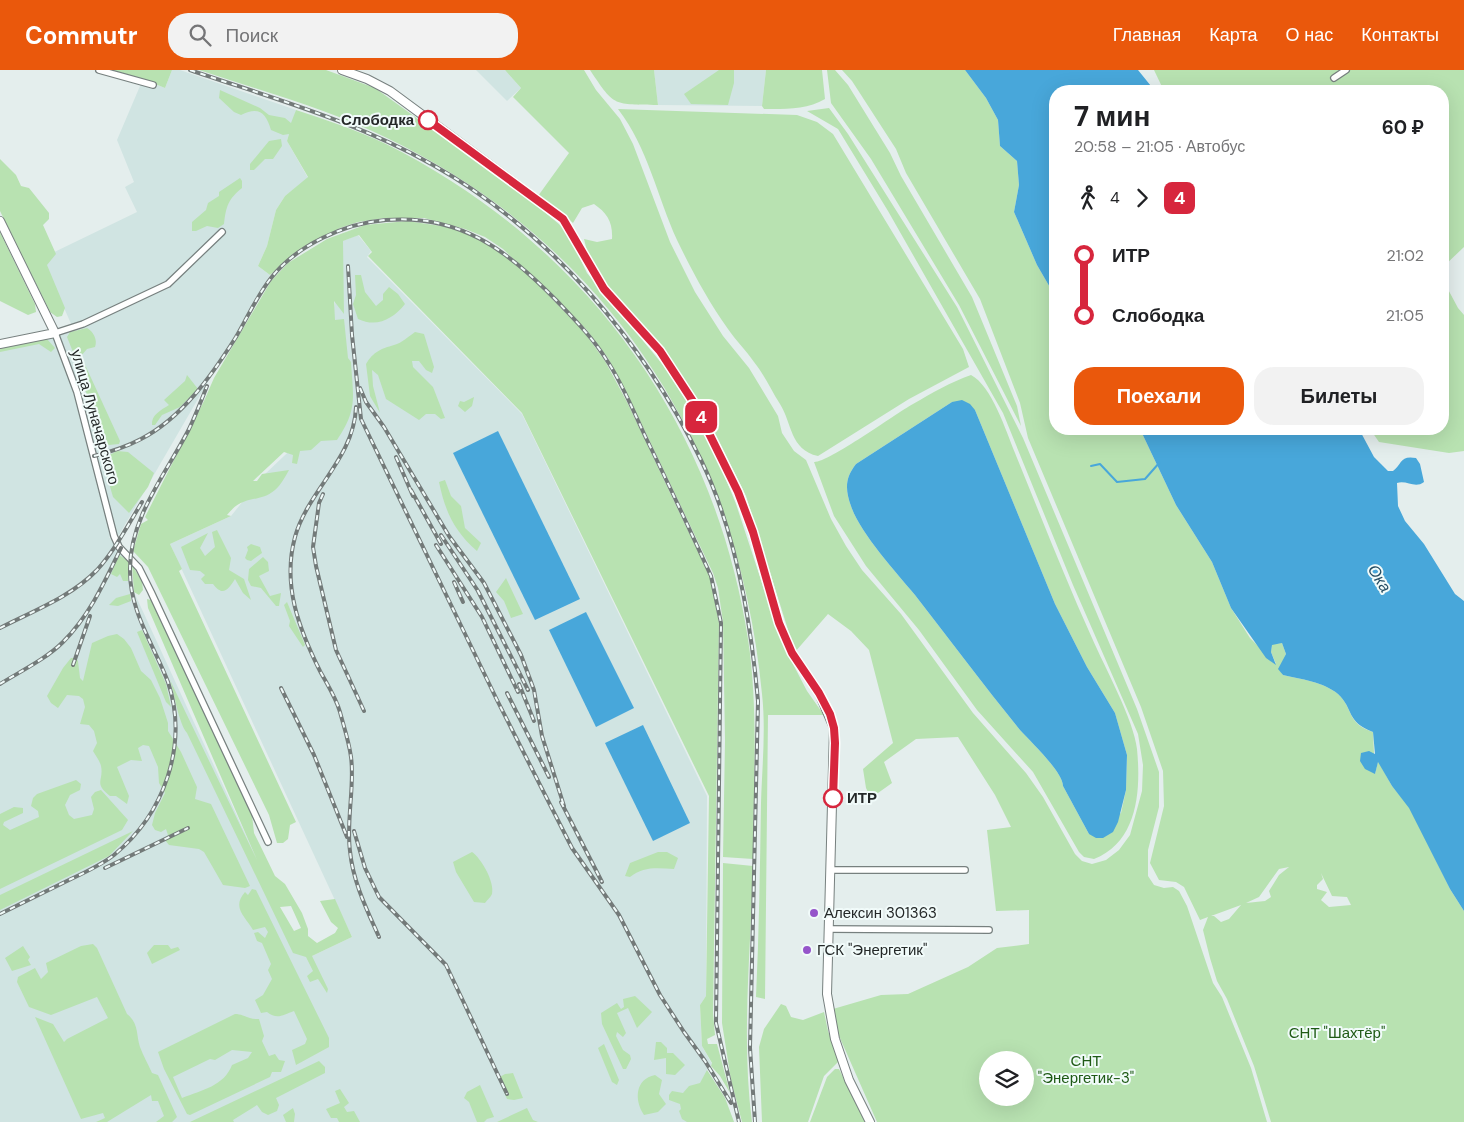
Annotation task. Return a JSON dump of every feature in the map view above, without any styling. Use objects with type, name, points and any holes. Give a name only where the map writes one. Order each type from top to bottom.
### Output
[{"type":"main road","points":[[342,70],[367,79],[390,91],[563,219],[575,236],[604,289],[660,351],[694,403],[738,492],[753,532],[779,623],[792,653],[819,693],[834,728],[832,870],[827,994],[835,1039],[849,1080],[870,1122]]},
{"type":"main road","name":"улица Луначарского","points":[[0,221],[55,332]]},
{"type":"main road","points":[[0,344],[55,332]]},
{"type":"street","points":[[99,70],[153,85]]},
{"type":"street","points":[[1334,78],[1346,70]]},
{"type":"street","points":[[55,332],[75,327],[168,284],[222,232]]},
{"type":"street","name":"улица Луначарского","points":[[55,332],[77,392],[117,543],[131,557],[143,576],[268,842]]},
{"type":"street","points":[[832,870],[964,870]]},
{"type":"street","points":[[829,929],[989,930]]},
{"type":"shaded area","points":[[172,70],[180,70],[296,110],[287,141],[308,178],[285,196],[276,210],[267,246],[258,266],[270,275],[119,535],[109,537],[129,560],[134,592],[296,944],[312,956],[352,937],[170,544],[231,516],[264,475],[324,418],[340,242],[358,235],[371,251],[367,257],[522,414],[707,796],[706,996],[700,1005],[702,1046],[712,1064],[707,1070],[725,1098],[734,1122],[0,1122],[0,344],[72,326],[42,258],[137,212],[125,187],[134,182],[117,140],[143,79],[165,88]]},
{"type":"shaded area","points":[[476,70],[505,70],[521,88],[507,101]]},
{"type":"shaded area","points":[[654,70],[766,70],[762,106],[658,105]]},
{"type":"green space","points":[[110,70],[172,70],[165,88],[143,79]]},
{"type":"green space","points":[[199,70],[326,70],[375,88],[529,199],[566,230],[587,273],[663,365],[688,404],[716,455],[736,504],[781,641],[807,691],[824,715],[768,715],[765,999],[756,997],[764,721],[762,694],[748,604],[725,519],[692,439],[650,365],[598,297],[537,236],[466,183],[387,138],[342,118]]},
{"type":"green space","name":"СНТ \"Энергетик-3\"","points":[[505,70],[584,70],[596,90],[620,119],[633,144],[670,242],[695,292],[723,336],[749,368],[778,416],[782,433],[794,451],[806,460],[831,519],[846,546],[862,570],[901,614],[973,713],[1026,773],[1043,797],[1075,854],[1082,861],[1092,864],[1106,860],[1119,850],[1130,835],[1142,791],[1143,765],[1138,734],[1073,585],[1003,413],[888,211],[838,129],[807,111],[829,108],[848,134],[957,307],[1023,438],[1137,709],[1159,772],[1159,807],[1148,850],[1148,876],[1154,885],[1164,888],[1173,887],[1179,891],[1187,906],[1213,983],[1222,997],[1251,1068],[1267,1122],[877,1122],[836,1029],[833,1009],[881,995],[908,994],[968,967],[997,948],[1029,944],[1029,910],[996,911],[987,830],[1011,827],[995,795],[958,737],[916,739],[884,762],[892,783],[871,798],[866,788],[863,769],[893,743],[869,650],[851,631],[828,614],[795,652],[746,496],[699,401],[663,348],[605,283],[587,251],[584,239],[597,242],[612,239],[608,218],[594,204],[582,208],[573,223],[554,206],[538,196],[569,153],[513,97],[521,88]]},
{"type":"green space","points":[[590,70],[654,70],[658,105],[624,104],[611,98]]},
{"type":"green space","points":[[719,70],[734,70],[734,83],[728,105],[691,104],[684,94]]},
{"type":"green space","points":[[766,70],[822,70],[825,99],[803,107],[764,109],[762,106]]},
{"type":"green space","points":[[827,70],[835,70],[848,85],[890,153],[901,176],[972,297],[1017,406],[1021,426],[959,305],[871,159],[831,103]]},
{"type":"green space","name":"СНТ \"Шахтёр\"","points":[[842,70],[965,70],[986,98],[998,120],[1000,146],[1017,161],[1019,185],[1014,212],[1037,265],[1049,286],[1049,435],[1143,435],[1176,505],[1212,562],[1231,608],[1250,638],[1276,664],[1271,652],[1272,644],[1282,643],[1286,654],[1279,669],[1283,675],[1312,682],[1332,690],[1343,700],[1354,720],[1373,732],[1375,774],[1378,761],[1392,786],[1410,808],[1450,889],[1464,911],[1464,1122],[1271,1122],[1254,1066],[1227,999],[1217,981],[1203,930],[1208,917],[1200,920],[1184,887],[1176,882],[1159,880],[1150,863],[1164,806],[1163,771],[1141,707],[1028,438],[1020,403],[980,299],[906,173],[896,149],[852,81]],"holes":[[[1289,867],[1279,875],[1269,891],[1271,897],[1265,901],[1246,903],[1259,897],[1279,869]],[[1321,873],[1332,896],[1347,897],[1351,905],[1329,907],[1321,900],[1327,892],[1317,889],[1317,885],[1323,879]],[[1241,905],[1229,919],[1221,922],[1214,916],[1211,916]]]},
{"type":"green space","points":[[1154,70],[1464,70],[1464,247],[1449,261],[1449,85],[1161,85]]},
{"type":"green space","points":[[220,90],[260,108],[269,115],[285,118],[291,123],[296,110],[364,134],[386,144],[457,185],[521,232],[579,286],[628,346],[671,412],[705,483],[731,559],[748,639],[751,666],[755,749],[753,859],[723,857],[725,741],[723,622],[718,588],[713,573],[608,358],[586,329],[503,249],[485,237],[465,229],[424,218],[385,218],[358,222],[340,228],[304,247],[270,275],[258,266],[267,246],[276,210],[285,196],[308,177],[287,141],[289,134],[283,135],[271,130],[267,119],[257,111],[241,115],[234,112],[219,98]]},
{"type":"green space","points":[[618,109],[797,115],[817,122],[833,134],[963,349],[969,367],[909,399],[818,456],[802,448],[793,435],[784,411],[764,377],[731,333],[694,274],[677,240],[645,156]]},
{"type":"green space","points":[[281,139],[282,146],[273,159],[265,159],[254,170],[250,170],[250,164],[269,141]]},
{"type":"green space","points":[[0,159],[16,175],[21,186],[29,188],[49,213],[49,219],[43,225],[56,254],[47,265],[65,308],[62,316],[57,317],[50,312],[0,211]]},
{"type":"green space","points":[[240,178],[242,188],[229,204],[224,224],[218,228],[207,226],[192,231],[192,222],[206,210],[208,203],[219,196],[219,192]]},
{"type":"green space","points":[[407,221],[448,227],[483,240],[501,252],[537,283],[584,332],[605,361],[627,402],[710,577],[719,623],[713,1013],[715,1035],[707,1039],[708,1044],[717,1044],[730,1093],[720,1076],[711,1066],[712,1063],[702,1046],[700,1005],[706,996],[709,796],[522,413],[368,256],[372,252],[359,235],[343,241],[344,314],[334,301],[335,320],[344,319],[348,358],[351,362],[353,402],[344,429],[337,440],[321,441],[311,450],[300,451],[297,464],[292,463],[293,455],[284,452],[253,481],[257,481],[262,474],[289,470],[275,490],[263,497],[239,504],[227,515],[231,516],[170,544],[182,569],[179,571],[296,822],[290,825],[288,839],[283,843],[277,843],[269,815],[148,567],[133,551],[141,524],[148,520],[145,517],[214,378],[271,281],[288,263],[327,239],[365,225]]},
{"type":"green space","points":[[0,232],[35,304],[36,312],[28,315],[0,301]]},
{"type":"green space","points":[[355,275],[361,275],[365,292],[376,306],[383,300],[383,294],[389,287],[398,294],[405,304],[390,318],[378,322],[365,322],[358,319],[353,304],[356,295]]},
{"type":"green space","points":[[1449,291],[1464,315],[1464,451],[1449,453],[1379,442],[1374,435],[1449,435]]},
{"type":"green space","points":[[87,328],[94,336],[96,344],[95,347],[87,349],[81,356],[120,441],[119,444],[99,446],[95,442],[100,431],[91,413],[91,403],[81,381],[81,372],[67,337],[70,332]]},
{"type":"green space","points":[[415,332],[424,334],[434,367],[432,373],[426,370],[419,361],[412,361],[413,367],[433,387],[445,418],[441,419],[435,414],[426,414],[419,420],[386,399],[378,375],[372,370],[373,386],[380,413],[370,396],[366,364],[378,351],[400,343]]},
{"type":"green space","points":[[47,339],[55,348],[51,352],[39,344],[0,352],[0,348]]},
{"type":"green space","points":[[187,375],[198,389],[180,407],[162,415],[155,425],[152,425],[153,418],[169,405],[164,400],[185,381]]},
{"type":"green space","points":[[971,375],[979,381],[998,410],[1062,568],[1125,709],[1135,737],[1138,765],[1137,797],[1128,828],[1109,851],[1094,859],[1084,857],[1079,852],[1033,772],[977,710],[919,630],[866,566],[834,516],[814,462],[833,455],[913,404]],"holes":[[[952,402],[975,410],[1055,604],[1087,667],[1115,713],[1127,755],[1126,790],[1121,813],[1089,834],[1058,773],[1020,730],[915,595],[879,552],[862,528],[849,500],[847,484],[852,469],[856,464]]]},
{"type":"green space","points":[[474,397],[472,406],[465,412],[458,406],[460,401],[464,402]]},
{"type":"green space","points":[[117,451],[128,452],[154,473],[148,487],[129,513],[113,497],[102,459]]},
{"type":"green space","points":[[445,480],[451,496],[461,506],[465,528],[481,543],[477,551],[462,536],[452,520],[444,502],[439,482]]},
{"type":"green space","points":[[217,530],[231,558],[229,570],[244,579],[251,600],[243,593],[235,579],[228,589],[223,591],[213,584],[205,584],[201,579],[205,575],[200,571],[190,570],[181,547],[208,533],[200,548],[205,556],[215,547],[212,532]]},
{"type":"green space","points":[[251,544],[260,547],[262,553],[251,561],[245,558],[248,550],[247,547]]},
{"type":"green space","points":[[119,555],[129,561],[128,581],[123,581],[120,574],[117,577],[111,574]]},
{"type":"green space","points":[[263,557],[268,562],[269,571],[259,576],[270,596],[281,593],[279,606],[276,606],[261,588],[251,586],[248,580],[249,569]]},
{"type":"green space","points":[[132,565],[142,581],[143,590],[139,595],[134,592]]},
{"type":"green space","points":[[506,578],[523,614],[511,618],[504,601],[496,592]]},
{"type":"green space","points":[[130,594],[131,601],[118,606],[109,605],[116,598]]},
{"type":"green space","points":[[147,599],[151,600],[252,815],[254,833],[275,876],[285,884],[302,913],[308,929],[308,936],[317,943],[335,933],[338,928],[331,922],[320,901],[335,899],[352,937],[312,956],[328,989],[327,993],[318,979],[310,982],[307,976],[313,971],[306,957],[293,953],[184,729],[170,680],[257,860],[148,608]],"holes":[[[291,906],[301,928],[294,931],[280,907]]]},
{"type":"green space","points":[[287,602],[305,645],[303,647],[289,626],[290,621],[284,605]]},
{"type":"green space","points":[[142,630],[166,684],[171,707],[166,702],[137,632]]},
{"type":"green space","points":[[117,634],[131,648],[141,671],[151,680],[160,698],[168,723],[168,731],[181,752],[197,787],[195,799],[211,804],[250,886],[245,888],[223,885],[204,852],[199,849],[169,845],[165,840],[168,835],[166,829],[161,832],[155,830],[152,825],[155,813],[165,793],[159,783],[158,767],[149,746],[143,745],[138,748],[142,761],[131,760],[117,767],[129,796],[127,804],[116,796],[110,796],[100,785],[102,771],[99,760],[93,751],[97,743],[94,731],[89,725],[80,724],[85,707],[83,699],[79,696],[67,695],[58,708],[51,703],[47,696],[71,658],[76,658],[78,661],[80,678],[83,681],[92,643]]},
{"type":"green space","points":[[76,780],[81,784],[80,790],[70,795],[65,805],[69,815],[74,819],[92,815],[94,809],[91,797],[95,792],[101,790],[128,820],[122,830],[0,889],[0,814],[14,807],[23,808],[23,813],[4,822],[3,825],[10,830],[39,817],[38,811],[31,806],[33,798],[37,794]]},
{"type":"green space","points":[[133,831],[109,856],[0,910],[0,895]]},
{"type":"green space","points":[[472,852],[483,865],[491,883],[492,894],[485,903],[474,902],[456,872],[453,862]]},
{"type":"green space","points":[[658,852],[667,852],[678,858],[674,869],[651,868],[635,873],[630,877],[625,876],[630,863]]},
{"type":"green space","points":[[723,863],[753,866],[747,1026],[747,1059],[752,1122],[742,1122],[731,1080],[722,1023]]},
{"type":"green space","points":[[252,889],[256,890],[329,1038],[329,1047],[296,1065],[292,1050],[305,1044],[307,1039],[294,1011],[277,1016],[267,1012],[261,1013],[255,1000],[263,995],[272,979],[268,970],[271,964],[262,943],[257,941],[254,933],[258,932],[265,938],[268,932],[265,927],[253,930],[240,908],[241,898],[245,892],[248,895]]},
{"type":"green space","points":[[93,944],[97,948],[127,1014],[134,1021],[140,1047],[152,1073],[158,1075],[177,1117],[172,1122],[156,1122],[164,1116],[158,1101],[152,1101],[151,1095],[107,1122],[96,1122],[105,1118],[103,1113],[81,1119],[35,1017],[53,1024],[64,1042],[108,1018],[97,997],[51,1015],[29,1007],[17,982],[18,977],[35,968],[41,979],[48,972],[46,963],[81,946]]},
{"type":"green space","points":[[154,945],[168,945],[171,949],[178,947],[180,950],[152,964],[147,953]]},
{"type":"green space","points":[[23,946],[30,957],[28,960],[31,965],[12,971],[5,958]]},
{"type":"green space","points":[[635,996],[652,1012],[637,1028],[628,1008],[617,1013],[626,1033],[623,1037],[617,1032],[616,1036],[623,1050],[630,1055],[631,1059],[626,1069],[623,1069],[602,1024],[601,1013],[617,1003],[621,1009],[624,1007],[623,999]]},
{"type":"green space","points":[[781,1004],[786,1006],[791,1017],[803,1020],[824,1012],[828,1031],[839,1061],[824,1076],[808,1122],[762,1122],[759,1047],[764,1029]]},
{"type":"green space","points":[[235,1014],[259,1019],[264,1036],[262,1041],[269,1056],[275,1054],[279,1060],[285,1061],[281,1072],[272,1072],[270,1077],[190,1115],[187,1114],[164,1069],[158,1052]],"holes":[[[232,1050],[252,1052],[248,1058],[232,1065],[224,1078],[218,1083],[182,1098],[173,1077],[210,1059],[215,1060]]]},
{"type":"green space","points":[[656,1042],[661,1042],[667,1048],[667,1053],[673,1053],[685,1065],[675,1075],[666,1074],[666,1058],[654,1060]]},
{"type":"green space","points":[[604,1044],[619,1080],[617,1085],[612,1082],[598,1048]]},
{"type":"green space","points":[[319,1061],[325,1067],[325,1073],[276,1098],[279,1105],[277,1111],[268,1115],[262,1112],[257,1105],[233,1120],[234,1122],[190,1122]]},
{"type":"green space","points":[[835,1069],[839,1069],[865,1122],[810,1122],[827,1077]]},
{"type":"green space","points":[[707,1070],[725,1098],[734,1122],[687,1122],[682,1119],[679,1111],[681,1109],[680,1104],[669,1100],[669,1095],[672,1091],[683,1093],[689,1086],[700,1083]]},
{"type":"green space","points":[[513,1073],[523,1098],[514,1100],[507,1099],[498,1078],[505,1074]]},
{"type":"green space","points":[[655,1075],[662,1080],[659,1094],[666,1104],[658,1112],[644,1115],[639,1103],[638,1091],[643,1081]]},
{"type":"green space","points":[[480,1085],[494,1117],[484,1122],[477,1122],[469,1102],[464,1098],[467,1092]]},
{"type":"green space","points":[[340,1089],[349,1103],[344,1107],[347,1112],[354,1111],[360,1122],[339,1122],[337,1118],[331,1118],[326,1109],[340,1103],[335,1091]]},
{"type":"green space","points":[[293,1108],[295,1114],[294,1122],[286,1122],[283,1115]]},
{"type":"green space","points":[[527,1108],[533,1120],[538,1122],[497,1122]]},
{"type":"water","points":[[965,70],[1138,70],[1150,85],[1049,85],[1049,286],[1037,265],[1014,212],[1019,185],[1017,161],[1000,146],[998,120],[986,98]]},
{"type":"water","points":[[962,400],[970,404],[975,410],[1055,604],[1087,667],[1115,713],[1127,755],[1126,790],[1118,822],[1113,832],[1103,838],[1096,838],[1089,834],[1058,773],[1020,730],[915,595],[879,552],[862,528],[851,506],[847,484],[856,464],[952,402]]},
{"type":"water","points":[[498,431],[580,599],[535,620],[453,453]]},
{"type":"water","name":"Ока","points":[[1143,435],[1362,435],[1374,457],[1388,471],[1393,471],[1404,459],[1416,458],[1420,464],[1424,482],[1417,485],[1397,483],[1398,506],[1405,521],[1424,544],[1455,594],[1464,601],[1464,911],[1450,889],[1409,808],[1392,786],[1378,762],[1375,774],[1365,769],[1360,761],[1361,753],[1369,751],[1375,754],[1373,732],[1354,720],[1343,700],[1332,690],[1312,682],[1283,675],[1278,669],[1286,654],[1282,643],[1272,645],[1271,652],[1276,665],[1266,658],[1231,608],[1212,562],[1176,505]]},
{"type":"water","points":[[586,612],[634,708],[596,727],[549,630]]},
{"type":"water","points":[[643,725],[690,823],[653,841],[605,743]]},
{"type":"waterway","points":[[1091,466],[1100,464],[1117,482],[1145,479],[1160,462]]},
{"type":"railway","points":[[190,70],[345,123],[433,165],[476,192],[516,222],[554,256],[589,293],[622,332],[678,416],[701,460],[724,517],[740,578],[755,671],[758,701],[750,1048],[755,1122]]},
{"type":"railway","points":[[94,456],[135,442],[170,420],[183,408],[217,366],[271,278],[294,255],[338,231],[370,222],[386,220],[413,220],[437,223],[460,229],[500,251],[556,300],[595,343],[618,378],[711,576],[721,623],[716,1023],[739,1122]]},
{"type":"railway","points":[[348,266],[352,335],[361,419],[497,700],[572,848],[619,915],[660,995],[731,1103]]},
{"type":"railway","points":[[0,914],[88,871],[114,855],[132,838],[146,820],[159,799],[168,777],[173,754],[174,706],[168,682],[138,613],[131,584],[130,569],[132,550],[142,515],[150,497],[188,431],[207,386]]},
{"type":"railway","points":[[360,388],[366,402],[384,427],[449,536],[484,583],[521,655],[534,690],[542,736],[564,806]]},
{"type":"railway","points":[[356,407],[353,426],[347,443],[301,520],[291,555],[290,572],[299,623],[312,655],[336,702],[348,740],[352,768],[349,828],[352,862],[361,896],[379,937]]},
{"type":"railway","points":[[396,457],[413,496]]},
{"type":"railway","points":[[411,490],[441,544]]},
{"type":"railway","points":[[323,494],[319,503],[313,547],[316,566],[336,650],[364,711]]},
{"type":"railway","points":[[0,628],[64,596],[87,580],[110,554],[142,502]]},
{"type":"railway","points":[[441,535],[478,591],[528,690]]},
{"type":"railway","points":[[436,545],[482,617],[518,692]]},
{"type":"railway","points":[[0,684],[49,654],[73,632],[96,597],[121,548]]},
{"type":"railway","points":[[454,582],[463,602]]},
{"type":"railway","points":[[73,665],[90,616]]},
{"type":"railway","points":[[519,684],[534,721]]},
{"type":"railway","points":[[281,688],[314,755],[347,837]]},
{"type":"railway","points":[[507,693],[549,777]]},
{"type":"railway","points":[[561,802],[602,882]]},
{"type":"railway","points":[[105,868],[188,828]]},
{"type":"railway","points":[[354,831],[365,868],[379,897],[446,965],[507,1094]]},
{"type":"bus line","name":"4","points":[[428,120],[563,219],[575,236],[591,269],[604,289],[660,351],[694,403],[738,492],[753,532],[779,623],[792,653],[819,693],[830,714],[834,728],[835,743],[833,798]]},
{"type":"place","name":"Слободка","points":[[428,120]]},
{"type":"place","name":"ИТР","points":[[833,798]]},
{"type":"place","name":"Алексин 301363","points":[[814,913]]},
{"type":"place","name":"ГСК \"Энергетик\"","points":[[807,950]]}]
